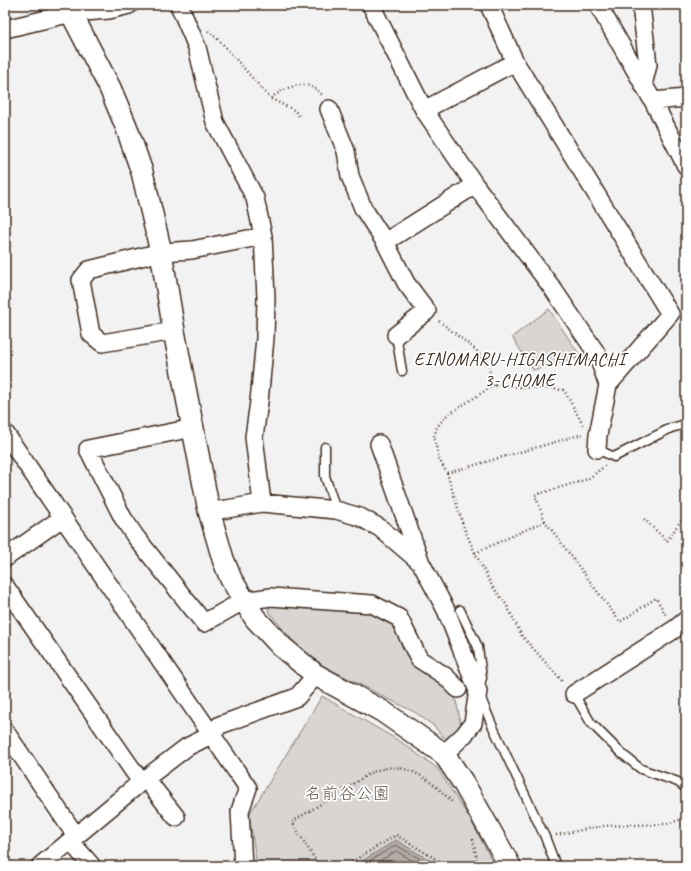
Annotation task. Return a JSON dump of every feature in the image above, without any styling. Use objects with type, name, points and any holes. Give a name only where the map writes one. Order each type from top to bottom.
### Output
[{"type":"street","points":[[5,29],[70,9],[109,10],[129,5]]},
{"type":"street","points":[[179,5],[197,47],[215,122],[255,198],[263,236],[266,297],[265,338],[254,437],[262,503]]},
{"type":"street","points":[[371,5],[424,110],[475,185],[553,289],[597,354],[608,385]]},
{"type":"street","points":[[489,5],[515,62],[670,314],[608,385],[594,439]]},
{"type":"street","points":[[598,5],[653,101],[686,166]]},
{"type":"street","points":[[641,5],[648,65],[643,85]]},
{"type":"street","points":[[70,9],[110,88],[126,126],[142,172],[161,252],[174,331],[209,511],[223,559],[231,579],[255,618],[282,647],[316,675],[382,711],[444,754],[464,784],[510,866]]},
{"type":"street","points":[[424,110],[515,62]]},
{"type":"street","points":[[653,101],[686,98]]},
{"type":"street","points":[[329,109],[346,151],[350,176],[363,208],[385,242],[406,283],[427,311],[396,334]]},
{"type":"street","points":[[385,242],[475,185]]},
{"type":"street","points":[[174,331],[102,344],[91,334],[81,280],[89,270],[161,252],[192,250],[263,236]]},
{"type":"street","points":[[193,428],[88,449],[123,518],[135,536],[204,623],[244,601],[271,597],[372,604],[399,618],[419,659],[445,676],[458,689]]},
{"type":"street","points":[[5,433],[248,788],[240,811],[243,866]]},
{"type":"street","points":[[379,444],[421,563],[446,610],[478,692],[473,723],[464,735],[444,754]]},
{"type":"street","points":[[209,511],[262,503],[336,510],[360,517],[380,528],[421,563]]},
{"type":"street","points":[[5,558],[62,518]]},
{"type":"street","points":[[5,586],[143,781],[176,817]]},
{"type":"street","points":[[574,694],[680,625]]},
{"type":"street","points":[[40,866],[143,781],[187,747],[211,735],[220,725],[296,697],[316,675]]},
{"type":"street","points":[[5,731],[73,839],[92,866]]},
{"type":"lane","points":[[396,334],[402,371]]},
{"type":"lane","points":[[594,439],[614,457],[671,428],[686,424]]},
{"type":"lane","points":[[326,447],[325,476],[336,510]]},
{"type":"lane","points":[[460,610],[478,647],[482,678],[478,692],[545,837],[556,866]]},
{"type":"lane","points":[[574,694],[591,723],[621,753],[641,768],[678,782],[686,788]]},
{"type":"path","points":[[204,28],[220,41],[270,98],[294,110],[300,117]]},
{"type":"path","points":[[270,98],[286,89],[302,84],[312,86],[322,94],[329,109]]},
{"type":"path","points":[[427,311],[476,350],[488,366],[494,385]]},
{"type":"path","points":[[447,473],[594,439],[564,390],[494,385],[446,416],[437,427],[434,437],[439,459],[447,473],[464,528],[492,586],[506,604],[522,636],[574,694]]},
{"type":"path","points":[[614,457],[588,479],[535,495],[545,521],[620,622],[656,598],[680,625]]},
{"type":"path","points":[[644,519],[667,541],[686,513]]},
{"type":"path","points":[[475,553],[545,521]]},
{"type":"path","points":[[319,866],[292,822],[372,772],[386,768],[400,768],[407,770],[421,776],[439,789],[452,802]]},
{"type":"path","points":[[545,837],[602,826],[666,824],[686,818]]},
{"type":"path","points":[[345,866],[396,835],[434,858],[437,866]]},
{"type":"green space","points":[[549,309],[581,357],[533,370],[512,337]]},
{"type":"green space","points":[[270,603],[367,611],[390,622],[404,640],[413,661],[439,683],[450,690],[456,700],[462,730],[450,740],[442,736],[434,726],[416,713],[322,665],[298,647],[268,611]]},
{"type":"green space","name":"名前谷公園","points":[[322,696],[401,742],[437,768],[470,819],[495,866],[257,866],[249,815]]},
{"type":"water","points":[[396,840],[431,861],[432,866],[354,866]]},
{"type":"district","name":"EINOMARU-HIGASHIMACHI 3-CHOME","points":[[520,369]]}]
